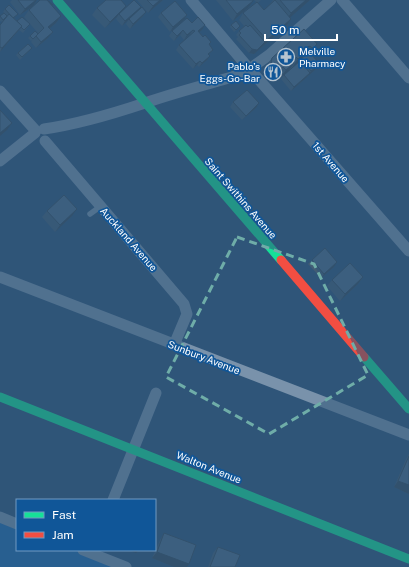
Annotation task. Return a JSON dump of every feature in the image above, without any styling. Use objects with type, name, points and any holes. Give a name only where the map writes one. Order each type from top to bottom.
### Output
[{"type":"street","name":"Saint Swithins Avenue","points":[[57,0],[144,103],[409,409]]},
{"type":"street","name":"1st Avenue","points":[[191,0],[409,251]]},
{"type":"street","points":[[0,161],[15,148],[41,135],[124,111],[144,103],[250,69],[269,55],[331,0]]},
{"type":"street","points":[[342,0],[409,78]]},
{"type":"street","name":"Auckland Avenue","points":[[0,91],[41,135],[184,304],[187,311],[186,317],[174,345]]},
{"type":"street","name":"Sunbury Avenue","points":[[0,278],[409,435]]},
{"type":"street","points":[[113,499],[156,394]]},
{"type":"street","name":"Walton Avenue","points":[[0,396],[409,559]]},
{"type":"street","points":[[0,517],[16,524]]},
{"type":"street","points":[[89,551],[126,567]]},
{"type":"lane","points":[[90,214],[101,206]]},
{"type":"highlighted area","points":[[237,237],[314,264],[368,375],[269,434],[166,377]]},
{"type":"shaded area","points":[[0,517],[16,524],[16,551],[87,551],[127,567],[0,567]]},
{"type":"building","points":[[18,0],[36,0],[25,9]]},
{"type":"building","points":[[40,0],[47,0],[61,16],[48,27],[53,32],[41,42],[36,36],[44,28],[29,10]]},
{"type":"building","points":[[106,0],[121,0],[126,6],[110,22],[97,8]]},
{"type":"building","points":[[134,0],[141,7],[125,21],[119,14]]},
{"type":"building","points":[[147,0],[160,0],[153,6]]},
{"type":"building","points":[[226,0],[253,0],[253,1],[237,14]]},
{"type":"building","points":[[275,0],[291,19],[267,40],[243,13],[257,2],[264,10]]},
{"type":"building","points":[[280,0],[306,0],[291,13]]},
{"type":"building","points":[[175,1],[187,15],[173,27],[161,13]]},
{"type":"building","points":[[9,5],[18,14],[13,18],[5,9]]},
{"type":"building","points":[[142,7],[146,12],[133,24],[129,19]]},
{"type":"building","points":[[4,13],[7,16],[3,20],[0,16]]},
{"type":"building","points":[[9,14],[22,26],[2,48],[0,47],[0,25]]},
{"type":"building","points":[[22,17],[30,24],[24,30],[17,21]]},
{"type":"building","points":[[198,17],[205,25],[198,31],[203,37],[205,35],[211,42],[209,44],[213,50],[208,54],[210,56],[202,63],[200,61],[196,64],[179,45],[195,31],[193,30],[187,35],[183,30],[177,36],[172,31],[187,18],[192,23]]},
{"type":"building","points":[[236,21],[240,26],[236,30],[231,25]]},
{"type":"building","points":[[246,25],[248,27],[250,25],[265,42],[257,50],[252,49],[239,35],[241,33],[239,31]]},
{"type":"building","points":[[304,29],[317,44],[313,48],[309,46],[304,50],[306,52],[298,59],[296,57],[292,61],[294,63],[286,70],[283,67],[278,72],[271,64],[272,58]]},
{"type":"building","points":[[35,31],[38,34],[33,39],[30,36]]},
{"type":"building","points":[[28,44],[32,48],[22,57],[18,53]]},
{"type":"building","points":[[309,52],[320,64],[311,71],[301,59]]},
{"type":"building","points":[[300,61],[310,73],[294,87],[284,75]]},
{"type":"building","points":[[247,90],[259,103],[246,116],[233,102]]},
{"type":"building","points":[[0,110],[12,123],[0,133]]},
{"type":"building","points":[[64,195],[77,209],[60,225],[47,211]]},
{"type":"building","points":[[325,248],[337,262],[324,274],[312,260]]},
{"type":"building","points":[[350,263],[363,277],[345,294],[332,280]]},
{"type":"building","points":[[409,456],[409,485],[398,481]]},
{"type":"building","points":[[164,533],[196,545],[189,564],[157,552]]},
{"type":"building","points":[[218,547],[240,555],[235,567],[210,567]]},
{"type":"traffic: fast","points":[[57,0],[281,260]]},
{"type":"traffic: fast","points":[[364,357],[409,409]]},
{"type":"traffic: fast","points":[[0,397],[409,559]]},
{"type":"traffic: jam","points":[[281,260],[364,357]]},
{"type":"place","name":"Melville Pharmacy","points":[[286,57]]},
{"type":"place","name":"Pablo’s Eggs-Go-Bar","points":[[273,72]]}]
